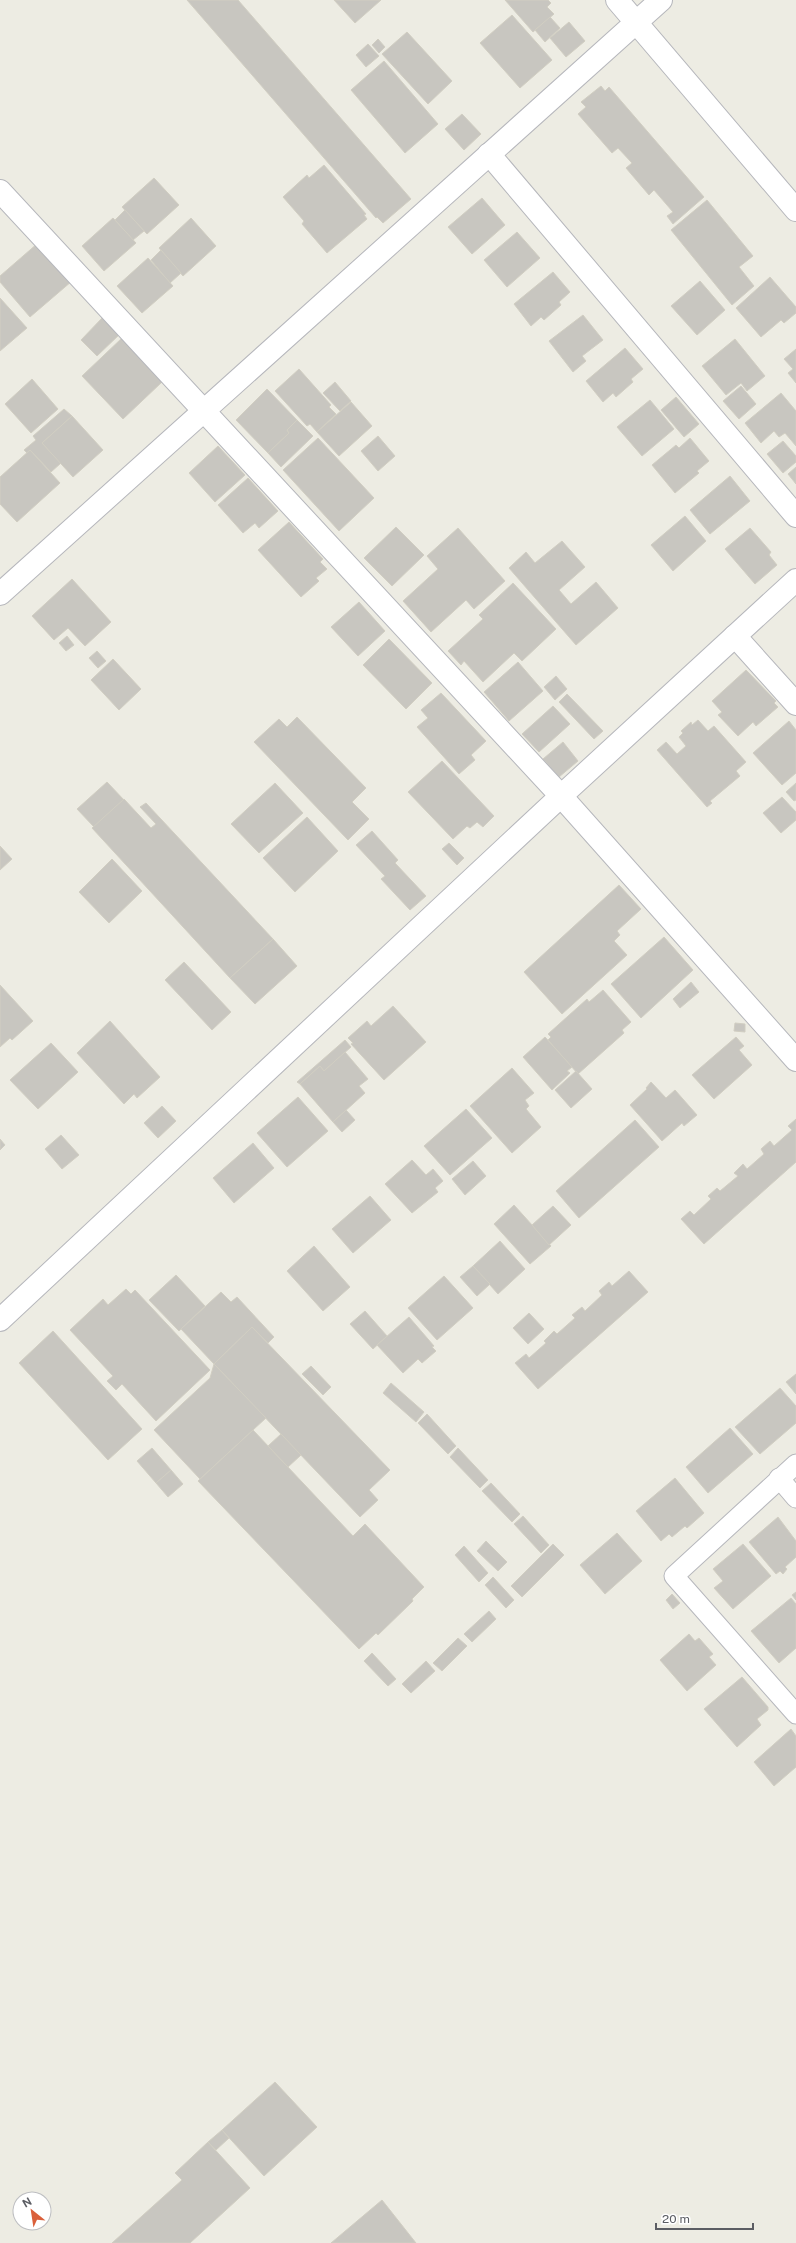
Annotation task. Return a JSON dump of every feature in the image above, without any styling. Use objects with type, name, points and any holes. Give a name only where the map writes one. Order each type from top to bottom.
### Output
[{"type":"street","points":[[617,0],[796,210]]},
{"type":"street","points":[[0,594],[661,0]]},
{"type":"street","points":[[489,154],[796,516]]},
{"type":"street","points":[[0,191],[561,796],[796,1060]]},
{"type":"street","points":[[0,1320],[561,796],[796,580]]},
{"type":"street","points":[[735,636],[796,704]]},
{"type":"lane","points":[[796,1464],[674,1576],[796,1714]]},
{"type":"lane","points":[[780,1478],[796,1498]]},
{"type":"building","points":[[187,0],[238,0],[411,199],[383,223],[377,217],[376,218]]},
{"type":"building","points":[[334,0],[381,0],[355,23]]},
{"type":"building","points":[[505,0],[548,0],[551,3],[547,7],[554,14],[533,32]]},
{"type":"building","points":[[512,15],[552,60],[520,88],[480,43]]},
{"type":"building","points":[[550,17],[560,28],[545,42],[535,30]]},
{"type":"building","points":[[569,22],[585,41],[566,57],[550,38]]},
{"type":"building","points":[[407,32],[452,81],[428,104],[382,54]]},
{"type":"building","points":[[378,39],[385,47],[379,53],[372,45]]},
{"type":"building","points":[[368,44],[379,56],[366,67],[356,55]]},
{"type":"building","points":[[384,61],[438,124],[405,153],[351,90]]},
{"type":"building","points":[[601,86],[605,91],[609,87],[704,197],[673,224],[667,216],[673,212],[654,190],[649,195],[626,168],[632,163],[618,148],[612,153],[578,114],[586,107],[581,102]]},
{"type":"building","points":[[462,114],[481,134],[464,150],[445,129]]},
{"type":"building","points":[[324,165],[366,214],[364,215],[367,219],[327,253],[302,224],[304,221],[283,197],[307,175],[309,178]]},
{"type":"building","points":[[154,178],[179,205],[147,234],[122,207]]},
{"type":"building","points":[[482,198],[505,225],[472,254],[448,227]]},
{"type":"building","points":[[707,200],[753,256],[739,267],[754,286],[732,305],[671,230]]},
{"type":"building","points":[[125,210],[144,231],[133,240],[115,220]]},
{"type":"building","points":[[113,218],[136,243],[104,271],[82,246]]},
{"type":"building","points":[[191,218],[216,246],[183,276],[159,248]]},
{"type":"building","points":[[517,232],[540,258],[507,287],[484,260]]},
{"type":"building","points":[[38,243],[72,281],[30,317],[0,282],[0,276]]},
{"type":"building","points":[[161,250],[181,273],[170,283],[151,260]]},
{"type":"building","points":[[148,258],[173,286],[142,313],[117,286]]},
{"type":"building","points":[[553,272],[570,292],[559,302],[561,305],[544,320],[541,317],[531,326],[514,304]]},
{"type":"building","points":[[770,277],[796,307],[796,313],[784,323],[781,320],[761,337],[736,308]]},
{"type":"building","points":[[700,281],[725,310],[697,335],[671,306]]},
{"type":"building","points":[[0,298],[27,328],[0,351]]},
{"type":"building","points":[[583,315],[603,340],[582,356],[586,361],[573,372],[549,341]]},
{"type":"building","points":[[104,316],[121,333],[97,356],[81,340]]},
{"type":"building","points":[[122,338],[162,382],[123,419],[82,376]]},
{"type":"building","points":[[735,339],[765,376],[747,391],[741,383],[726,395],[702,366]]},
{"type":"building","points":[[625,348],[643,369],[631,379],[633,382],[616,397],[613,393],[603,402],[586,381]]},
{"type":"building","points":[[796,349],[796,383],[788,373],[793,369],[784,359]]},
{"type":"building","points":[[299,369],[331,405],[329,407],[336,414],[317,432],[310,424],[307,426],[275,391]]},
{"type":"building","points":[[32,379],[58,409],[31,433],[5,404]]},
{"type":"building","points":[[335,382],[351,401],[340,411],[323,393]]},
{"type":"building","points":[[741,386],[756,404],[739,419],[723,401]]},
{"type":"building","points":[[267,389],[297,420],[287,430],[289,433],[268,453],[236,420]]},
{"type":"building","points":[[781,393],[796,411],[796,446],[785,433],[779,437],[774,431],[761,443],[745,423]]},
{"type":"building","points":[[676,397],[699,424],[684,437],[661,410]]},
{"type":"building","points":[[650,400],[674,429],[642,456],[617,427]]},
{"type":"building","points":[[351,402],[372,426],[339,456],[317,432]]},
{"type":"building","points":[[64,409],[72,416],[42,443],[61,463],[51,472],[30,450],[27,453],[24,450],[36,440],[33,436]]},
{"type":"building","points":[[72,416],[103,450],[73,477],[42,443]]},
{"type":"building","points":[[297,420],[313,436],[281,467],[268,453],[289,433],[287,430]]},
{"type":"building","points":[[378,436],[395,456],[378,471],[361,451]]},
{"type":"building","points":[[318,438],[374,498],[339,531],[283,470]]},
{"type":"building","points":[[690,438],[709,461],[697,471],[699,473],[675,493],[652,465],[676,445],[679,448]]},
{"type":"building","points":[[783,441],[796,456],[796,462],[783,473],[767,454]]},
{"type":"building","points":[[218,446],[245,475],[215,502],[189,473]]},
{"type":"building","points":[[30,450],[60,483],[17,522],[0,504],[0,477]]},
{"type":"building","points":[[796,467],[796,484],[788,474]]},
{"type":"building","points":[[730,476],[750,501],[710,534],[690,510]]},
{"type":"building","points":[[248,478],[278,511],[259,528],[255,523],[243,533],[218,505]]},
{"type":"building","points":[[685,516],[706,541],[673,571],[651,545]]},
{"type":"building","points":[[289,522],[323,559],[320,562],[327,569],[316,578],[319,581],[301,597],[258,550]]},
{"type":"building","points":[[396,527],[424,555],[392,586],[364,558]]},
{"type":"building","points":[[458,528],[505,581],[474,609],[466,600],[431,632],[403,601],[438,569],[427,556]]},
{"type":"building","points":[[750,528],[771,552],[769,555],[777,565],[755,584],[725,549]]},
{"type":"building","points":[[562,541],[585,567],[559,590],[571,604],[596,582],[618,608],[576,645],[509,568],[526,552],[535,563]]},
{"type":"building","points":[[72,579],[111,622],[85,646],[68,628],[54,640],[32,616]]},
{"type":"building","points":[[513,583],[556,629],[522,661],[514,653],[483,682],[464,661],[461,665],[448,651],[483,619],[479,615]]},
{"type":"building","points":[[359,602],[385,631],[358,656],[331,627]]},
{"type":"building","points":[[67,636],[74,645],[66,651],[59,643]]},
{"type":"building","points":[[389,639],[432,683],[406,709],[363,665]]},
{"type":"building","points":[[97,651],[106,661],[98,668],[89,658]]},
{"type":"building","points":[[113,659],[141,689],[119,710],[91,680]]},
{"type":"building","points":[[518,662],[543,691],[509,721],[484,692]]},
{"type":"building","points":[[746,670],[776,701],[774,703],[778,707],[756,726],[753,722],[738,736],[718,715],[722,712],[712,701]]},
{"type":"building","points":[[556,676],[567,689],[555,700],[544,687]]},
{"type":"building","points":[[441,693],[486,741],[471,755],[475,760],[459,774],[417,727],[428,718],[421,710]]},
{"type":"building","points":[[567,694],[603,731],[594,739],[559,702]]},
{"type":"building","points":[[553,706],[570,724],[539,752],[522,734]]},
{"type":"building","points":[[297,717],[366,788],[352,802],[369,819],[348,840],[254,742],[279,719],[287,727]]},
{"type":"building","points":[[698,720],[708,731],[714,726],[746,762],[736,771],[740,776],[710,801],[712,803],[707,807],[657,750],[666,742],[677,754],[686,746],[679,737],[683,733],[681,731],[691,722],[692,725]]},
{"type":"building","points":[[789,721],[796,730],[796,773],[782,785],[753,753]]},
{"type":"building","points":[[563,742],[578,761],[559,777],[543,759]]},
{"type":"building","points":[[442,761],[494,816],[483,827],[477,822],[470,828],[467,826],[453,839],[408,792]]},
{"type":"building","points":[[107,782],[124,800],[94,827],[77,809]]},
{"type":"building","points":[[275,783],[303,813],[259,853],[231,824]]},
{"type":"building","points":[[796,783],[796,800],[794,801],[786,792]]},
{"type":"building","points":[[782,797],[796,812],[796,820],[781,833],[763,813]]},
{"type":"building","points":[[124,799],[151,828],[156,824],[140,807],[146,803],[273,939],[230,978],[92,828]]},
{"type":"building","points":[[307,817],[338,851],[295,892],[263,858]]},
{"type":"building","points":[[372,831],[398,860],[395,863],[426,896],[410,910],[381,879],[385,876],[356,845]]},
{"type":"building","points":[[449,843],[464,858],[457,865],[442,849]]},
{"type":"building","points":[[0,846],[12,859],[0,870]]},
{"type":"building","points":[[112,859],[142,891],[109,923],[79,892]]},
{"type":"building","points":[[619,885],[641,909],[617,931],[620,935],[614,941],[627,955],[562,1014],[524,972]]},
{"type":"building","points":[[664,937],[693,970],[641,1018],[611,984]]},
{"type":"building","points":[[273,939],[297,966],[255,1004],[230,978]]},
{"type":"building","points":[[184,962],[231,1012],[212,1030],[165,980]]},
{"type":"building","points":[[691,982],[699,992],[680,1008],[673,999]]},
{"type":"building","points":[[0,985],[33,1021],[12,1040],[10,1038],[0,1047]]},
{"type":"building","points":[[603,990],[631,1022],[622,1030],[624,1033],[578,1074],[548,1040],[551,1037],[548,1034],[587,999],[589,1002]]},
{"type":"building","points":[[393,1006],[426,1042],[384,1080],[351,1044],[353,1043],[348,1038],[367,1021],[371,1026]]},
{"type":"building","points":[[110,1021],[160,1077],[137,1098],[134,1094],[124,1104],[77,1053]]},
{"type":"building","points":[[735,1023],[745,1024],[745,1032],[734,1031]]},
{"type":"building","points":[[545,1037],[572,1067],[567,1071],[570,1073],[552,1090],[523,1057]]},
{"type":"building","points":[[736,1037],[744,1046],[739,1050],[752,1065],[714,1099],[692,1075]]},
{"type":"building","points":[[345,1040],[351,1047],[324,1071],[320,1066],[300,1084],[297,1082]]},
{"type":"building","points":[[51,1043],[78,1072],[38,1109],[10,1080]]},
{"type":"building","points":[[345,1052],[368,1079],[359,1086],[365,1093],[333,1122],[300,1084],[320,1066],[324,1071]]},
{"type":"building","points":[[512,1068],[534,1093],[525,1100],[529,1106],[526,1109],[541,1127],[512,1153],[470,1106]]},
{"type":"building","points":[[576,1071],[592,1089],[571,1108],[555,1090]]},
{"type":"building","points":[[651,1082],[666,1098],[675,1090],[697,1115],[684,1126],[682,1123],[662,1141],[630,1105],[647,1089],[646,1088]]},
{"type":"building","points":[[298,1097],[328,1131],[287,1167],[257,1133]]},
{"type":"building","points":[[162,1106],[176,1121],[158,1138],[144,1123]]},
{"type":"building","points":[[466,1109],[492,1138],[450,1175],[424,1146]]},
{"type":"building","points":[[346,1110],[355,1120],[342,1132],[333,1122]]},
{"type":"building","points":[[796,1119],[796,1162],[704,1244],[681,1219],[690,1211],[694,1215],[711,1199],[708,1196],[717,1188],[720,1191],[738,1176],[734,1173],[743,1164],[747,1169],[764,1154],[761,1149],[770,1141],[774,1146],[792,1130],[788,1126]]},
{"type":"building","points":[[635,1120],[659,1147],[579,1218],[556,1191]]},
{"type":"building","points":[[61,1135],[79,1155],[62,1169],[45,1149]]},
{"type":"building","points":[[0,1139],[5,1145],[0,1150]]},
{"type":"building","points":[[253,1143],[274,1168],[234,1203],[213,1178]]},
{"type":"building","points":[[412,1160],[426,1175],[433,1169],[443,1181],[435,1188],[438,1192],[412,1213],[385,1184]]},
{"type":"building","points":[[473,1161],[486,1176],[465,1195],[452,1179]]},
{"type":"building","points":[[370,1196],[391,1220],[353,1253],[332,1229]]},
{"type":"building","points":[[514,1205],[551,1246],[530,1264],[494,1224]]},
{"type":"building","points":[[553,1206],[571,1225],[549,1245],[532,1225]]},
{"type":"building","points":[[500,1241],[525,1269],[498,1294],[473,1266]]},
{"type":"building","points":[[314,1246],[350,1287],[323,1311],[287,1271]]},
{"type":"building","points":[[473,1266],[490,1284],[477,1296],[460,1277]]},
{"type":"building","points":[[629,1271],[648,1292],[538,1389],[515,1363],[526,1354],[529,1358],[546,1343],[544,1341],[554,1331],[557,1334],[575,1318],[572,1315],[582,1307],[585,1311],[602,1295],[599,1291],[609,1282],[612,1286]]},
{"type":"building","points":[[176,1275],[205,1306],[179,1331],[149,1300]]},
{"type":"building","points":[[444,1276],[473,1308],[437,1340],[408,1308]]},
{"type":"building","points":[[126,1289],[131,1294],[135,1290],[210,1370],[156,1421],[122,1384],[116,1390],[107,1381],[113,1376],[70,1330],[103,1299],[108,1305]]},
{"type":"building","points":[[221,1292],[231,1302],[237,1297],[274,1337],[268,1343],[252,1327],[214,1364],[181,1329]]},
{"type":"building","points":[[365,1311],[387,1336],[373,1349],[350,1324]]},
{"type":"building","points":[[529,1313],[544,1329],[528,1344],[513,1328]]},
{"type":"building","points":[[409,1317],[434,1346],[432,1347],[436,1351],[422,1363],[418,1359],[403,1373],[377,1345]]},
{"type":"building","points":[[252,1327],[390,1470],[369,1490],[378,1500],[360,1517],[214,1364]]},
{"type":"building","points":[[53,1331],[142,1429],[108,1460],[19,1363]]},
{"type":"building","points":[[214,1364],[266,1418],[200,1479],[154,1430],[210,1378]]},
{"type":"building","points":[[311,1366],[331,1387],[323,1395],[302,1374]]},
{"type":"building","points":[[796,1374],[796,1394],[786,1382]]},
{"type":"building","points":[[391,1383],[424,1412],[416,1422],[383,1393]]},
{"type":"building","points":[[780,1388],[796,1406],[796,1423],[760,1454],[735,1427]]},
{"type":"building","points":[[427,1414],[456,1446],[448,1454],[418,1423]]},
{"type":"building","points":[[730,1428],[753,1454],[708,1493],[686,1467]]},
{"type":"building","points":[[253,1430],[353,1536],[365,1524],[424,1587],[412,1599],[413,1601],[378,1635],[376,1633],[359,1649],[198,1481]]},
{"type":"building","points":[[281,1434],[301,1455],[288,1467],[268,1446]]},
{"type":"building","points":[[152,1448],[171,1470],[156,1483],[137,1461]]},
{"type":"building","points":[[458,1448],[488,1480],[480,1488],[450,1457]]},
{"type":"building","points":[[171,1470],[183,1484],[168,1497],[156,1483]]},
{"type":"building","points":[[675,1478],[704,1513],[687,1528],[685,1526],[672,1537],[669,1534],[661,1541],[636,1511]]},
{"type":"building","points":[[491,1483],[520,1514],[512,1522],[482,1491]]},
{"type":"building","points":[[523,1516],[549,1545],[541,1553],[514,1524]]},
{"type":"building","points":[[778,1517],[796,1541],[796,1557],[785,1567],[787,1569],[783,1574],[780,1571],[776,1574],[749,1542]]},
{"type":"building","points":[[617,1533],[642,1561],[605,1594],[580,1565]]},
{"type":"building","points":[[486,1541],[507,1562],[498,1571],[477,1551]]},
{"type":"building","points":[[553,1544],[564,1555],[522,1597],[511,1586]]},
{"type":"building","points":[[743,1544],[771,1576],[733,1609],[714,1588],[723,1581],[713,1569]]},
{"type":"building","points":[[464,1546],[488,1573],[479,1582],[455,1555]]},
{"type":"building","points":[[493,1577],[514,1600],[506,1608],[485,1585]]},
{"type":"building","points":[[796,1592],[796,1600],[792,1595]]},
{"type":"building","points":[[672,1594],[680,1603],[673,1609],[666,1600]]},
{"type":"building","points":[[791,1598],[796,1604],[796,1648],[779,1663],[751,1631]]},
{"type":"building","points":[[489,1611],[496,1619],[472,1642],[464,1634]]},
{"type":"building","points":[[689,1634],[695,1641],[699,1638],[713,1654],[709,1657],[716,1665],[687,1691],[660,1660]]},
{"type":"building","points":[[458,1638],[467,1646],[442,1671],[433,1663]]},
{"type":"building","points":[[372,1653],[396,1679],[388,1686],[364,1661]]},
{"type":"building","points":[[426,1661],[435,1671],[411,1693],[402,1684]]},
{"type":"building","points":[[742,1677],[768,1707],[768,1710],[757,1719],[761,1725],[737,1747],[704,1709]]},
{"type":"building","points":[[791,1729],[796,1736],[796,1767],[774,1786],[754,1762]]},
{"type":"building","points":[[275,2082],[317,2127],[264,2176],[222,2130]]},
{"type":"building","points":[[222,2130],[229,2138],[216,2150],[208,2142]]},
{"type":"building","points":[[208,2142],[250,2188],[190,2243],[112,2243],[182,2180],[175,2173]]},
{"type":"building","points":[[382,2200],[416,2243],[331,2243]]}]
